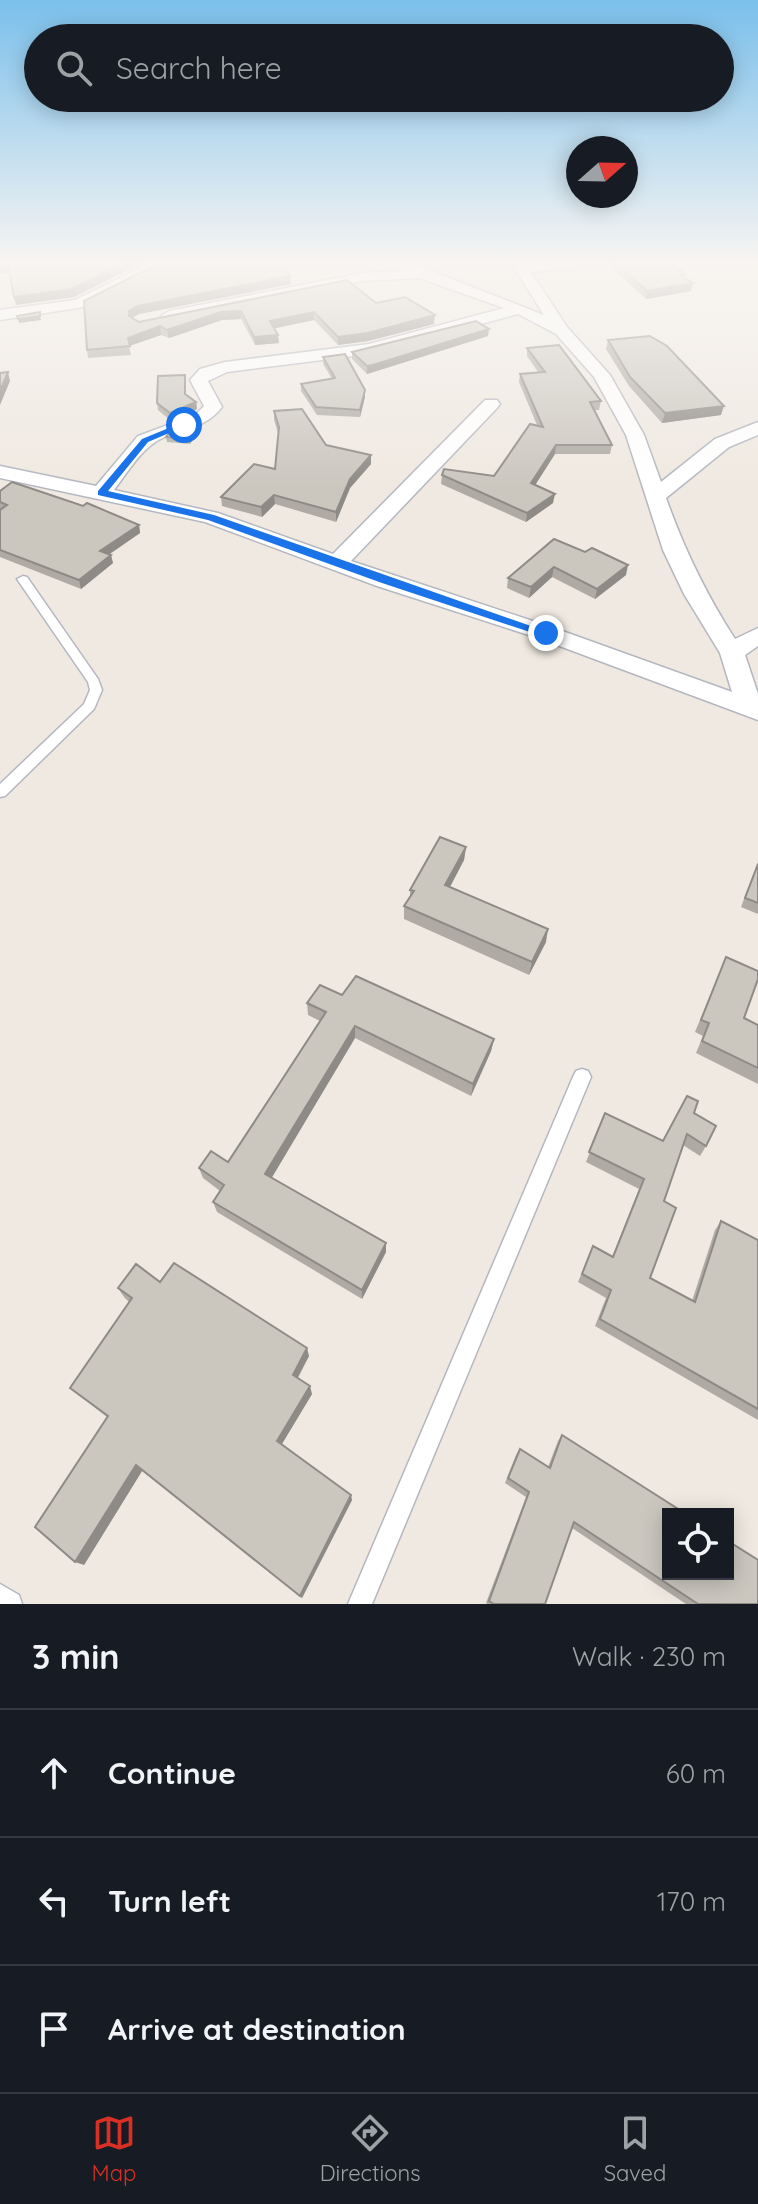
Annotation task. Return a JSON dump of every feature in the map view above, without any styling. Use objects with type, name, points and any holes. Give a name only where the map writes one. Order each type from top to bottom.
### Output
[{"type":"street","points":[[101,493],[145,440],[201,419],[213,407],[199,380],[206,373],[225,367],[370,349],[419,336]]},
{"type":"street","points":[[566,336],[601,375],[635,435],[674,550],[695,594],[732,653],[754,709]]},
{"type":"street","points":[[338,562],[491,404]]},
{"type":"street","points":[[657,495],[722,443],[758,428]]},
{"type":"street","points":[[0,472],[211,517],[754,709]]},
{"type":"street","points":[[732,653],[758,635]]},
{"type":"lane","points":[[0,792],[89,706],[96,690],[94,682],[23,579]]},
{"type":"lane","points":[[360,1604],[582,1077]]},
{"type":"lane","points":[[0,1596],[10,1604]]},
{"type":"building","points":[[86,336],[134,336],[128,338],[130,346],[87,350]]},
{"type":"building","points":[[417,336],[467,336],[367,366],[352,352]]},
{"type":"building","points":[[650,336],[667,346],[724,406],[665,413],[630,377],[608,340]]},
{"type":"building","points":[[559,345],[601,401],[590,402],[612,445],[556,445],[531,483],[555,494],[527,513],[442,475],[444,469],[494,476],[530,424],[543,427],[520,374],[545,372],[527,348]]},
{"type":"building","points":[[345,354],[365,390],[360,410],[316,407],[301,384],[335,378],[323,357]]},
{"type":"building","points":[[8,372],[0,391],[0,373]]},
{"type":"building","points":[[185,375],[185,394],[196,402],[170,413],[157,403],[158,376]]},
{"type":"building","points":[[302,409],[326,445],[371,455],[350,479],[336,512],[274,495],[261,507],[221,497],[254,464],[275,469],[279,427],[274,411]]},
{"type":"building","points":[[198,423],[189,439],[166,437],[169,433]]},
{"type":"building","points":[[12,482],[83,506],[87,503],[139,525],[100,551],[111,555],[79,580],[0,550],[0,510],[7,505],[0,502],[0,491]]},
{"type":"building","points":[[554,539],[585,552],[592,548],[628,565],[597,589],[554,567],[531,587],[508,578]]},
{"type":"building","points":[[440,837],[466,847],[445,885],[548,929],[532,962],[404,906]]},
{"type":"building","points":[[758,864],[758,903],[745,898]]},
{"type":"building","points":[[726,957],[758,971],[744,1018],[758,1025],[758,1068],[702,1041],[709,1023],[701,1020]]},
{"type":"building","points":[[356,976],[494,1039],[473,1084],[355,1026],[265,1174],[386,1243],[362,1290],[213,1202],[224,1185],[199,1168],[211,1151],[228,1162],[326,1012],[307,1003],[320,985],[342,995]]},
{"type":"building","points":[[687,1096],[698,1101],[694,1113],[716,1126],[706,1146],[687,1134],[664,1201],[676,1208],[650,1278],[695,1302],[721,1221],[758,1240],[758,1409],[600,1319],[611,1290],[582,1274],[593,1246],[613,1257],[644,1179],[589,1152],[605,1113],[663,1141]]},
{"type":"building","points":[[174,1263],[307,1348],[293,1375],[310,1386],[277,1441],[351,1495],[300,1596],[136,1465],[75,1562],[35,1527],[108,1416],[70,1388],[132,1298],[118,1288],[136,1264],[160,1282]]},
{"type":"building","points":[[562,1435],[677,1508],[662,1508],[662,1580],[734,1580],[734,1545],[758,1560],[758,1604],[698,1604],[574,1522],[545,1604],[494,1604],[489,1601],[529,1492],[508,1478],[520,1449],[550,1468]]},
{"type":"route","points":[[184,425],[145,440],[101,493],[211,517],[385,581],[546,633]]}]
